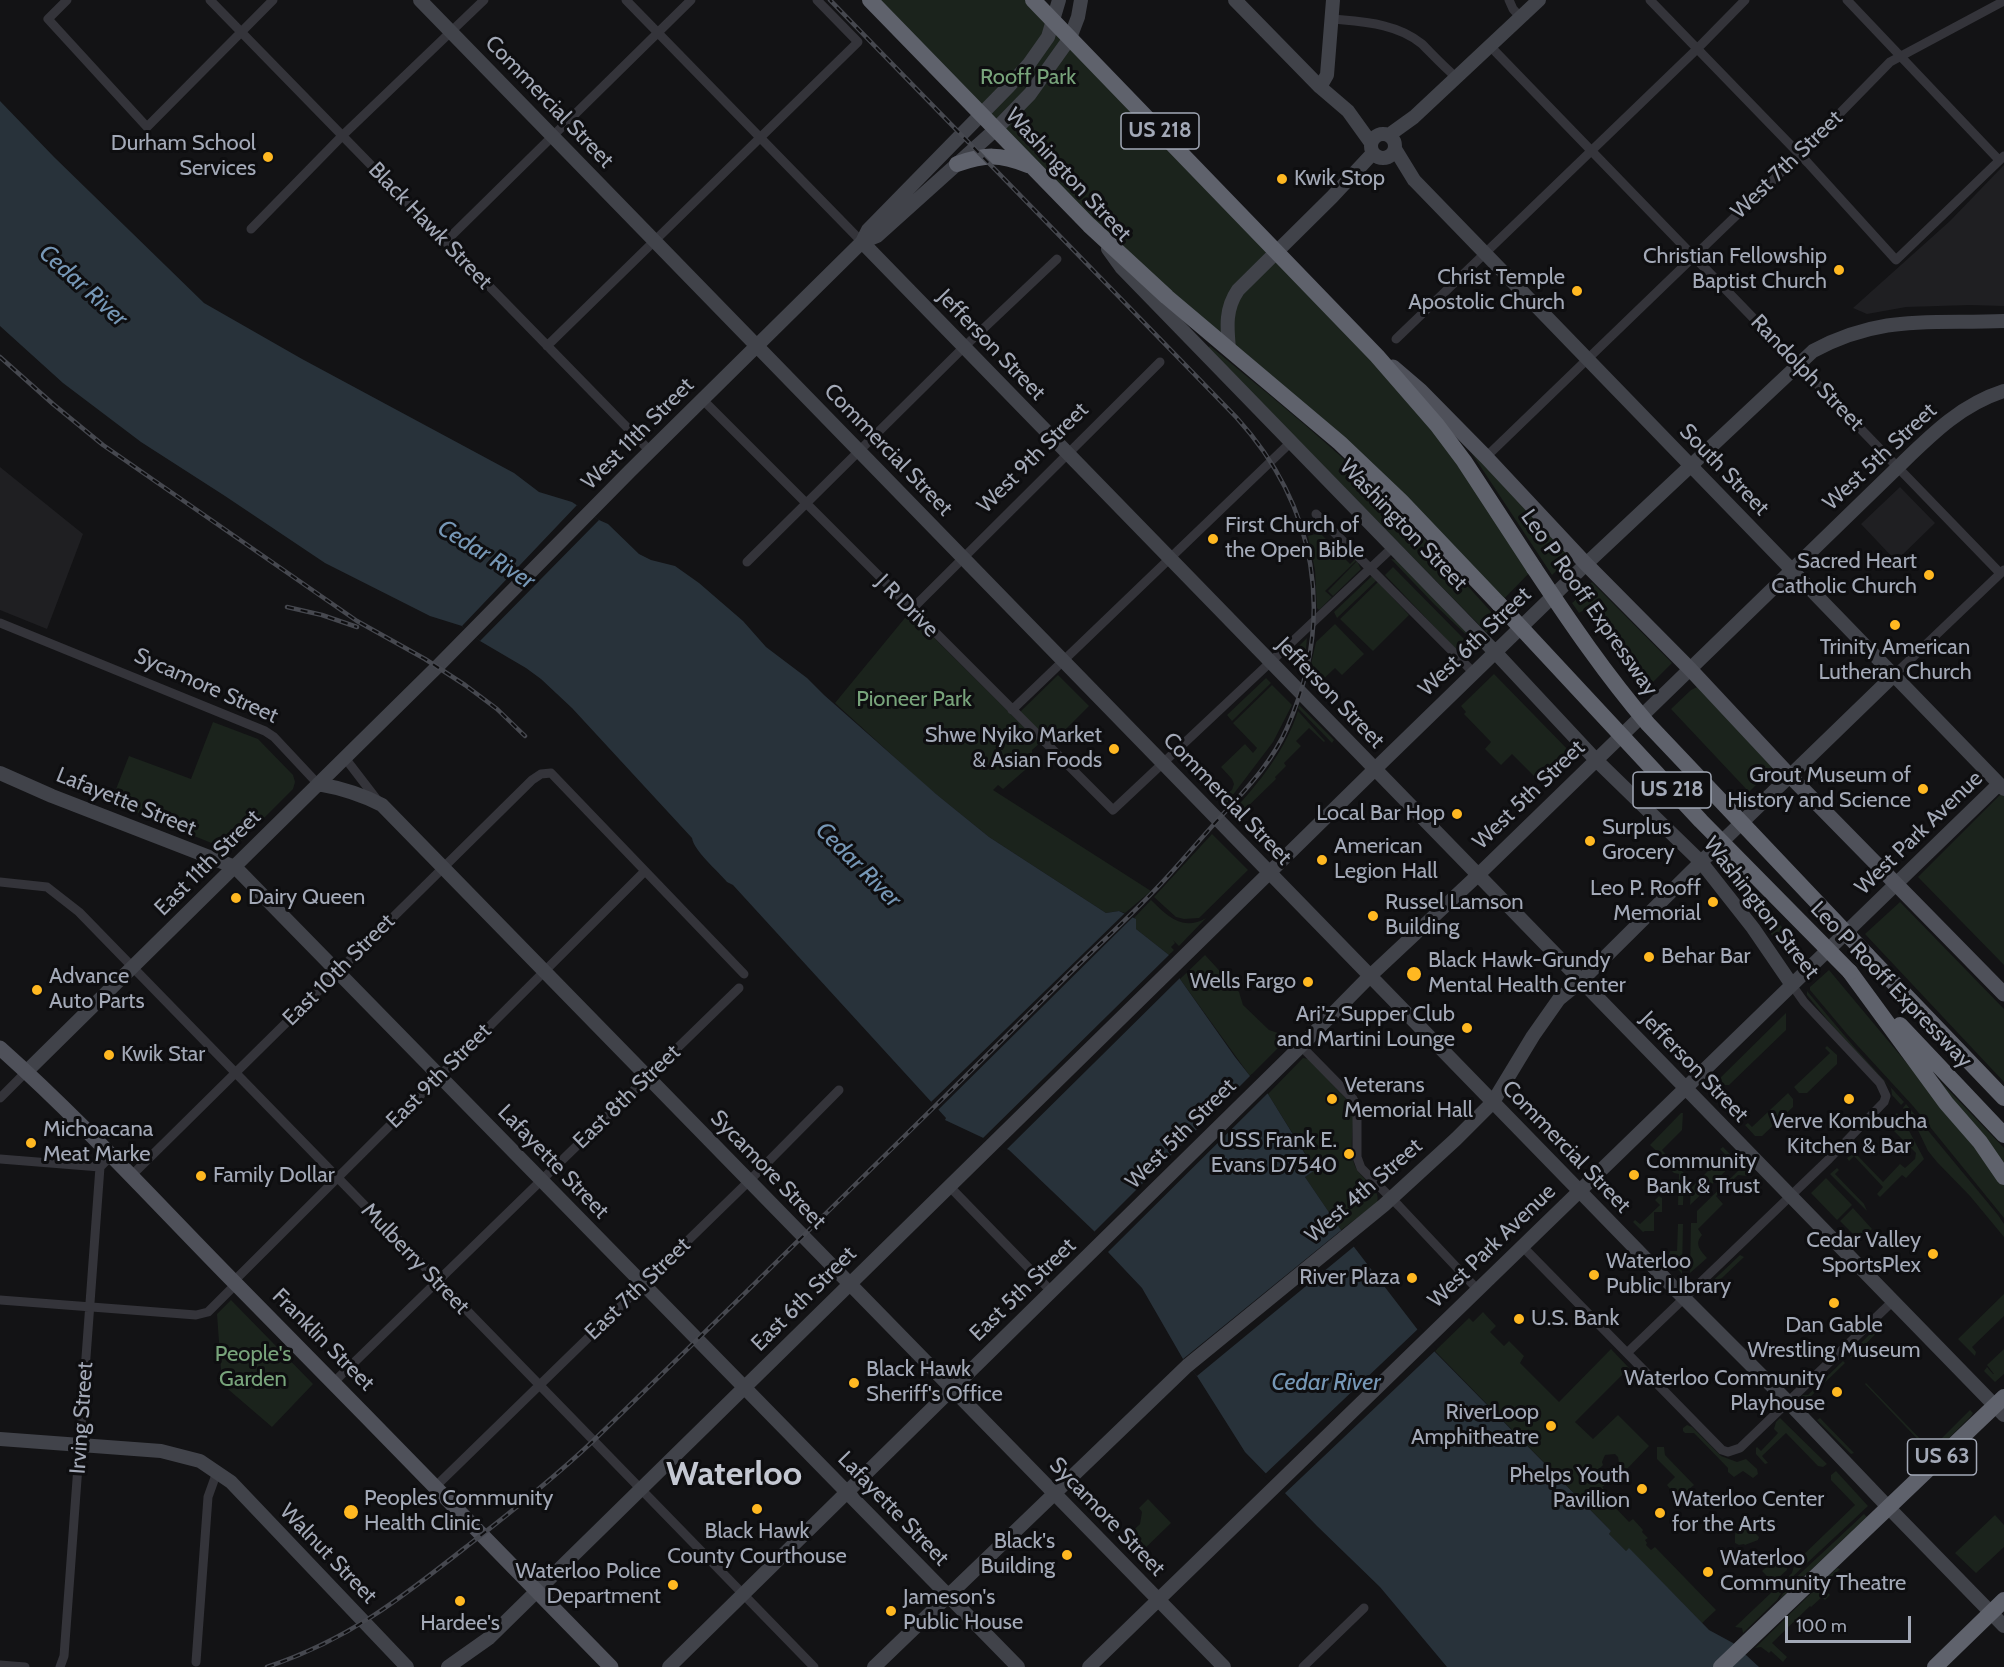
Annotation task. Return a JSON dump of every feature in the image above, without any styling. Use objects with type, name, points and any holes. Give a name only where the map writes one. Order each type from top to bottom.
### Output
[{"type":"highway","name":"Washington Street","points":[[870,0],[1089,225]]},
{"type":"highway","name":"US 218","points":[[1033,0],[1377,356]]},
{"type":"highway","points":[[957,165],[975,158],[996,156],[1008,157],[1032,167]]},
{"type":"highway","name":"US 218","points":[[1089,225],[1167,297],[1229,349]]},
{"type":"highway","name":"Leo P Rooff Expressway","points":[[1229,349],[1295,402],[1374,474],[1499,604],[1701,821],[1850,972],[2004,1135]]},
{"type":"highway","name":"Leo P Rooff Expressway","points":[[1377,356],[1437,425],[1464,461],[1617,689],[2004,1098]]},
{"type":"highway","points":[[1850,972],[1946,1102],[1980,1142],[2004,1177]]},
{"type":"highway","name":"US 63","points":[[1721,1667],[1888,1508],[2001,1406]]},
{"type":"highway","points":[[1935,1667],[2004,1600]]},
{"type":"main road","points":[[1377,356],[1421,391],[1486,457],[1791,777],[2004,994]]},
{"type":"main road","name":"Franklin Street","points":[[0,1048],[26,1072],[106,1162],[130,1176],[611,1667]]},
{"type":"street","points":[[67,0],[48,19],[147,127],[273,0]]},
{"type":"street","name":"Black Hawk Street","points":[[210,0],[650,451]]},
{"type":"street","name":"Commercial Street","points":[[420,0],[2004,1626]]},
{"type":"street","points":[[251,229],[342,136],[484,0]]},
{"type":"street","name":"Jefferson Street","points":[[626,0],[1893,1301],[2001,1406]]},
{"type":"street","points":[[446,242],[691,0]]},
{"type":"street","points":[[547,346],[858,42],[817,0]]},
{"type":"street","name":"West 11th Street","points":[[446,659],[630,471],[862,242],[868,230],[1029,64],[1048,37],[1059,0]]},
{"type":"street","name":"West 11th Street","points":[[862,242],[877,236],[957,165],[996,129],[1040,82],[1070,38],[1078,17],[1081,0]]},
{"type":"street","name":"South Street","points":[[1235,0],[1320,87],[1348,111],[1359,117],[1414,180],[2002,784]]},
{"type":"street","points":[[1320,87],[1328,75],[1333,0]]},
{"type":"street","points":[[1509,0],[1520,17]]},
{"type":"street","points":[[1229,349],[1227,324],[1230,304],[1245,282],[1384,145],[1539,0]]},
{"type":"street","points":[[1650,0],[1800,154],[1896,260],[2002,158],[1847,0]]},
{"type":"street","points":[[1396,339],[1746,0]]},
{"type":"street","name":"West 7th Street","points":[[1486,457],[1800,154],[1890,62],[2004,1]]},
{"type":"street","points":[[1332,19],[1371,22],[1411,37],[1456,77]]},
{"type":"street","name":"Randolph Street","points":[[1489,45],[1898,467],[2002,571]]},
{"type":"street","name":"Washington Street","points":[[1089,225],[1121,267],[1495,652],[1595,759],[1701,862],[1754,928],[1804,1002],[1880,1083],[1886,1096],[1879,1108],[1791,1196]]},
{"type":"street","points":[[747,562],[964,347],[1057,259]]},
{"type":"street","name":"West 6th Street","points":[[1186,956],[1474,672],[1813,351],[1829,342],[1882,325],[1923,321],[2004,321]]},
{"type":"street","name":"West 9th Street","points":[[911,610],[1160,362]]},
{"type":"street","name":"West 5th Street","points":[[1097,1246],[1370,976],[1478,875],[1898,467],[1954,416],[1976,402],[2004,391]]},
{"type":"street","name":"J R Drive","points":[[703,400],[1113,810],[1163,763]]},
{"type":"street","points":[[1012,710],[1291,442]]},
{"type":"street","points":[[1316,514],[1474,672]]},
{"type":"street","points":[[1163,763],[1393,548]]},
{"type":"street","name":"West 4th Street","points":[[874,1667],[1187,1366],[1391,1199],[1456,1139],[1493,1102],[1559,999],[1581,981],[2002,571]]},
{"type":"street","name":"Sycamore Street","points":[[0,623],[265,731],[274,737],[318,784],[344,789],[382,805]]},
{"type":"street","name":"East 11th Street","points":[[0,1098],[446,659]]},
{"type":"street","name":"Sycamore Street","points":[[345,758],[382,805],[1224,1667]]},
{"type":"street","name":"Lafayette Street","points":[[0,773],[235,867],[1018,1667]]},
{"type":"street","name":"East 10th Street","points":[[130,1176],[443,867],[532,780],[541,774],[551,773],[645,871]]},
{"type":"street","name":"West Park Avenue","points":[[1089,1667],[1579,1190],[2002,784]]},
{"type":"street","points":[[645,871],[744,974]]},
{"type":"street","name":"East 9th Street","points":[[0,1300],[203,1315],[208,1312],[337,1178],[645,871]]},
{"type":"street","name":"Mulberry Street","points":[[0,882],[47,887],[79,912],[814,1667]]},
{"type":"street","name":"East 6th Street","points":[[448,1667],[489,1638],[1186,956]]},
{"type":"street","name":"East 8th Street","points":[[334,1382],[739,988]]},
{"type":"street","points":[[1301,1046],[1353,1099],[1358,1107],[1358,1163],[1361,1168],[1477,1289]]},
{"type":"street","name":"East 7th Street","points":[[435,1487],[749,1181],[839,1090]]},
{"type":"street","points":[[0,1159],[106,1162]]},
{"type":"street","name":"Irving Street","points":[[60,1667],[64,1656],[90,1307],[106,1162]]},
{"type":"street","points":[[949,1186],[1051,1291]]},
{"type":"street","points":[[1627,1353],[1791,1196]]},
{"type":"street","name":"East 5th Street","points":[[669,1667],[1097,1246]]},
{"type":"street","points":[[1522,1246],[1722,1450],[1728,1452],[1740,1448],[1893,1301]]},
{"type":"street","name":"Walnut Street","points":[[0,1439],[161,1451],[200,1461],[231,1482],[406,1667]]},
{"type":"street","points":[[196,1662],[208,1497],[217,1472]]},
{"type":"street","points":[[1303,1667],[1364,1608]]},
{"type":"street","points":[[0,1665],[25,1667]]},
{"type":"shaded area","points":[[2004,165],[2004,306],[1906,307],[1867,314],[1853,308],[1950,221]]},
{"type":"shaded area","points":[[0,467],[83,534],[47,629],[0,610]]},
{"type":"shaded area","points":[[1900,487],[1935,523],[1896,561],[1861,524]]},
{"type":"green space","name":"Rooff Park","points":[[870,0],[1033,0],[1377,356],[1534,568],[1499,604],[1374,474],[1167,297]]},
{"type":"green space","points":[[1210,346],[1305,425],[1379,492],[1502,624],[1490,636],[1208,348]]},
{"type":"green space","points":[[1467,446],[1573,555],[1552,575]]},
{"type":"green space","points":[[1320,533],[1350,564],[1355,559],[1356,561],[1325,591],[1332,597],[1319,610],[1315,570],[1308,536]]},
{"type":"green space","points":[[1391,559],[1397,560],[1477,641],[1479,647],[1434,604]]},
{"type":"green space","points":[[1357,561],[1361,569],[1333,596],[1328,591]]},
{"type":"green space","points":[[1393,567],[1475,650],[1466,660],[1385,575]]},
{"type":"green space","points":[[1372,576],[1378,579],[1337,618],[1334,612]]},
{"type":"green space","points":[[1378,582],[1409,615],[1373,651],[1340,619]]},
{"type":"green space","points":[[1592,582],[1672,663],[1650,685],[1592,611],[1584,610],[1579,613],[1572,603]]},
{"type":"green space","name":"Pioneer Park","points":[[909,613],[1040,743],[1032,750],[1032,764],[1003,789],[998,785],[993,790],[1151,891],[1125,913],[1119,911],[1106,913],[989,837],[926,786],[835,703]]},
{"type":"green space","points":[[1335,624],[1364,654],[1342,675],[1335,668],[1316,686],[1308,678],[1316,642]]},
{"type":"green space","points":[[1307,638],[1306,649],[1292,662],[1288,657]]},
{"type":"green space","points":[[1494,674],[1575,757],[1545,787],[1512,754],[1501,765],[1485,749],[1491,742],[1464,714],[1466,712],[1461,706]]},
{"type":"green space","points":[[1058,675],[1089,706],[1051,744],[1021,714],[1021,711]]},
{"type":"green space","points":[[1266,678],[1271,683],[1232,721],[1227,715]]},
{"type":"green space","points":[[1272,685],[1292,705],[1273,742],[1226,804],[1216,796],[1221,791],[1227,793],[1232,790],[1234,784],[1221,767],[1245,744],[1253,753],[1257,748],[1233,723]]},
{"type":"green space","points":[[1697,687],[1774,767],[1749,792],[1671,709]]},
{"type":"green space","points":[[1299,705],[1334,740],[1332,743],[1298,708]]},
{"type":"green space","points":[[1298,711],[1325,741],[1309,728],[1296,741],[1301,746],[1284,763],[1286,766],[1275,777],[1276,779],[1238,816],[1233,811],[1279,752]]},
{"type":"green space","points":[[213,722],[258,739],[293,775],[295,782],[293,789],[231,851],[111,802],[129,756],[191,779]]},
{"type":"green space","points":[[2002,793],[2004,795],[2004,965],[1918,877]]},
{"type":"green space","points":[[1212,834],[1248,870],[1199,918],[1176,917],[1154,897]]},
{"type":"green space","points":[[1726,871],[1788,933],[1778,944],[1751,905],[1724,873]]},
{"type":"green space","points":[[1151,900],[1163,912],[1183,923],[1198,922],[1206,918],[1179,946],[1173,940],[1175,943],[1171,947],[1174,950],[1169,955],[1136,929],[1134,918]]},
{"type":"green space","points":[[1900,902],[2004,1009],[2004,1082],[1865,934]]},
{"type":"green space","points":[[1205,955],[1239,992],[1243,1005],[1269,1030],[1288,1038],[1250,1076],[1180,979]]},
{"type":"green space","points":[[1829,970],[1976,1146],[2004,1185],[2004,1218],[1913,1106],[1810,990],[1810,987]]},
{"type":"green space","points":[[1807,991],[1904,1102],[1901,1105],[1892,1095],[1891,1088],[1833,1027],[1807,995]]},
{"type":"green space","points":[[1786,1013],[1786,1030],[1729,1085],[1713,1085]]},
{"type":"green space","points":[[1827,1046],[1837,1055],[1837,1064],[1807,1093],[1799,1093],[1794,1087],[1830,1053],[1825,1048]]},
{"type":"green space","points":[[1303,1058],[1309,1059],[1352,1105],[1353,1161],[1377,1193],[1377,1203],[1341,1230],[1305,1177],[1315,1169],[1268,1094]]},
{"type":"green space","points":[[1937,1078],[2004,1148],[2004,1168]]},
{"type":"green space","points":[[1788,1093],[1793,1099],[1793,1107],[1762,1136],[1755,1136],[1745,1125],[1748,1123],[1752,1127]]},
{"type":"green space","points":[[1906,1104],[1998,1215],[2004,1224],[2004,1237],[1928,1151],[1914,1122],[1903,1108]]},
{"type":"green space","points":[[1683,1113],[1682,1130],[1662,1150],[1671,1160],[1668,1162],[1650,1145]]},
{"type":"green space","points":[[1897,1113],[1924,1159],[1906,1178],[1902,1175],[1880,1197],[1877,1194],[1883,1187],[1854,1156],[1849,1161],[1847,1158],[1855,1153],[1883,1182],[1900,1164],[1905,1168],[1915,1159],[1916,1153],[1886,1123]]},
{"type":"green space","points":[[1723,1147],[1733,1157],[1732,1165],[1690,1205],[1691,1188],[1725,1154],[1720,1149]]},
{"type":"green space","points":[[1673,1162],[1684,1173],[1683,1205],[1678,1205],[1679,1174],[1674,1173],[1668,1167]]},
{"type":"green space","points":[[1837,1168],[1839,1170],[1835,1174],[1864,1204],[1867,1211],[1830,1174]]},
{"type":"green space","points":[[1738,1171],[1746,1171],[1749,1174],[1747,1176],[1738,1175],[1716,1196],[1723,1204],[1698,1229],[1702,1235],[1698,1241],[1699,1247],[1707,1258],[1690,1273],[1691,1223],[1697,1223],[1697,1211]]},
{"type":"green space","points":[[1826,1178],[1852,1205],[1837,1220],[1811,1193]]},
{"type":"green space","points":[[1659,1196],[1662,1198],[1662,1212],[1654,1212],[1654,1231],[1643,1232],[1633,1222],[1635,1220],[1640,1224],[1660,1205],[1655,1200]]},
{"type":"green space","points":[[1853,1208],[1872,1229],[1859,1240],[1840,1221]]},
{"type":"green space","points":[[1678,1224],[1683,1224],[1682,1274],[1668,1258],[1670,1251],[1677,1251]]},
{"type":"green space","points":[[1740,1255],[1744,1257],[1704,1295],[1701,1292]]},
{"type":"green space","points":[[2004,1294],[2004,1316],[1972,1347],[1976,1352],[1975,1356],[1958,1339]]},
{"type":"green space","name":"People's Garden","points":[[231,1300],[313,1384],[272,1427],[222,1384],[217,1314]]},
{"type":"green space","points":[[1483,1312],[1496,1326],[1490,1332],[1504,1346],[1509,1341],[1524,1356],[1520,1363],[1559,1402],[1611,1349],[1629,1368],[1575,1422],[1593,1439],[1618,1415],[1649,1446],[1626,1470],[1619,1463],[1615,1454],[1605,1455],[1603,1465],[1599,1469],[1605,1475],[1602,1479],[1606,1484],[1602,1487],[1614,1500],[1611,1503],[1629,1522],[1633,1519],[1643,1530],[1642,1532],[1648,1538],[1645,1540],[1646,1545],[1651,1550],[1655,1547],[1716,1610],[1702,1623],[1629,1549],[1626,1551],[1609,1534],[1611,1531],[1435,1351],[1469,1318],[1473,1322]]},
{"type":"green space","points":[[1883,1321],[1886,1324],[1851,1358],[1849,1355]]},
{"type":"green space","points":[[2004,1349],[2004,1374],[1995,1382],[1984,1371],[1987,1367],[1994,1374],[1987,1365]]},
{"type":"green space","points":[[1843,1361],[1845,1363],[1807,1400],[1802,1395],[1808,1395]]},
{"type":"green space","points":[[1865,1384],[1927,1446],[1926,1448]]},
{"type":"green space","points":[[1970,1410],[1973,1413],[1971,1416],[1942,1445],[1936,1444]]},
{"type":"green space","points":[[1780,1418],[1827,1464],[1823,1467],[1818,1466],[1786,1433],[1762,1456],[1768,1463],[1765,1464],[1756,1454],[1756,1448],[1761,1451],[1778,1433],[1774,1429]]},
{"type":"green space","points":[[1820,1418],[1854,1453],[1851,1454],[1817,1420]]},
{"type":"green space","points":[[1687,1425],[1692,1427],[1721,1456],[1737,1462],[1746,1459],[1757,1469],[1758,1474],[1753,1478],[1743,1471],[1734,1477],[1694,1433],[1683,1431]]},
{"type":"green space","points":[[1657,1447],[1664,1447],[1665,1455],[1694,1485],[1681,1496],[1667,1485],[1675,1477],[1657,1459]]},
{"type":"green space","points":[[1836,1471],[1868,1506],[1789,1580],[1777,1600],[1743,1633],[1742,1628],[1735,1627],[1792,1573],[1793,1556],[1798,1560],[1855,1505],[1831,1480],[1831,1475]]},
{"type":"green space","points":[[1148,1499],[1171,1523],[1137,1556],[1122,1541],[1140,1524],[1142,1512],[1139,1508]]},
{"type":"green space","points":[[1864,1514],[1867,1517],[1779,1600],[1789,1584]]},
{"type":"green space","points":[[1995,1515],[2004,1525],[2004,1547],[1976,1573],[1955,1553]]},
{"type":"green space","points":[[1742,1520],[1759,1537],[1758,1540],[1745,1545],[1735,1543],[1739,1521]]},
{"type":"green space","points":[[1778,1553],[1786,1562],[1787,1570],[1777,1579],[1771,1580],[1762,1571],[1776,1558]]},
{"type":"green space","points":[[1837,1568],[1840,1569],[1822,1586],[1830,1595],[1825,1600],[1822,1597],[1810,1606],[1772,1643],[1787,1657],[1783,1662],[1771,1651],[1769,1653],[1761,1647],[1755,1648]]},
{"type":"water","name":"Cedar River","points":[[0,101],[204,303],[302,359],[514,473],[539,492],[572,502],[608,524],[639,554],[651,560],[675,566],[699,583],[743,621],[766,647],[807,678],[936,794],[989,837],[1106,913],[1119,911],[1136,919],[1136,929],[1169,955],[1180,979],[1235,1057],[1268,1094],[1315,1170],[1305,1177],[1341,1230],[1434,1351],[1611,1531],[1609,1534],[1626,1551],[1629,1548],[1709,1630],[1733,1643],[1759,1667],[1447,1667],[1380,1587],[1245,1452],[1197,1376],[1183,1359],[1142,1288],[1108,1252],[1094,1231],[1009,1150],[945,1120],[946,1118],[733,885],[727,882],[707,861],[697,849],[692,838],[572,708],[541,679],[480,641],[462,626],[430,616],[325,563],[141,442],[63,383],[0,326]]},
{"type":"pier","points":[[577,505],[599,520],[480,641],[462,626]]},
{"type":"pier","points":[[1125,913],[1133,917],[938,1110],[931,1102]]},
{"type":"pier","points":[[1171,953],[1182,976],[1005,1151],[982,1139]]},
{"type":"pier","points":[[1252,1074],[1270,1091],[1106,1254],[1092,1234]]},
{"type":"pier","points":[[1344,1228],[1357,1244],[1197,1376],[1183,1359]]},
{"type":"pier","points":[[1420,1327],[1437,1349],[1283,1495],[1263,1476]]},
{"type":"railway","points":[[267,1667],[323,1644],[395,1601],[515,1509],[593,1441],[1160,885],[1245,790],[1273,754],[1287,728],[1302,686],[1311,645],[1314,604],[1310,564],[1301,525],[1285,488],[1263,451],[1236,417],[830,0]]},
{"type":"railway","points":[[0,357],[103,445],[357,621],[425,659],[465,685],[497,709],[525,736]]},
{"type":"railway","points":[[287,607],[322,615],[357,627]]},
{"type":"place","name":"Durham School Services","points":[[268,157]]},
{"type":"place","name":"Kwik Stop","points":[[1282,179]]},
{"type":"place","name":"Christian Fellowship Baptist Church","points":[[1839,270]]},
{"type":"place","name":"Christ Temple Apostolic Church","points":[[1577,291]]},
{"type":"place","name":"First Church of the Open Bible","points":[[1213,539]]},
{"type":"place","name":"Sacred Heart Catholic Church","points":[[1929,575]]},
{"type":"place","name":"Trinity American Lutheran Church","points":[[1895,625]]},
{"type":"place","name":"Shwe Nyiko Market & Asian Foods","points":[[1114,749]]},
{"type":"place","name":"Grout Museum of History and Science","points":[[1923,789]]},
{"type":"place","name":"Local Bar Hop","points":[[1457,814]]},
{"type":"place","name":"Surplus Grocery","points":[[1590,841]]},
{"type":"place","name":"American Legion Hall","points":[[1322,860]]},
{"type":"place","name":"Dairy Queen","points":[[236,898]]},
{"type":"place","name":"Leo P. Rooff Memorial","points":[[1713,902]]},
{"type":"place","name":"Russel Lamson Building","points":[[1373,916]]},
{"type":"place","name":"Behar Bar","points":[[1649,957]]},
{"type":"place","name":"Black Hawk-Grundy Mental Health Center","points":[[1414,974]]},
{"type":"place","name":"Wells Fargo","points":[[1308,982]]},
{"type":"place","name":"Advance Auto Parts","points":[[37,990]]},
{"type":"place","name":"Ari'z Supper Club and Martini Lounge","points":[[1467,1028]]},
{"type":"place","name":"Kwik Star","points":[[109,1055]]},
{"type":"place","name":"Veterans Memorial Hall","points":[[1332,1099]]},
{"type":"place","name":"Verve Kombucha Kitchen & Bar","points":[[1849,1099]]},
{"type":"place","name":"Michoacana Meat Marke","points":[[31,1143]]},
{"type":"place","name":"USS Frank E. Evans D7540","points":[[1349,1154]]},
{"type":"place","name":"Community Bank & Trust","points":[[1634,1175]]},
{"type":"place","name":"Family Dollar","points":[[201,1176]]},
{"type":"place","name":"Cedar Valley SportsPlex","points":[[1933,1254]]},
{"type":"place","name":"Waterloo Public LIbrary","points":[[1594,1275]]},
{"type":"place","name":"River Plaza","points":[[1412,1278]]},
{"type":"place","name":"Dan Gable Wrestling Museum","points":[[1834,1303]]},
{"type":"place","name":"U.S. Bank","points":[[1519,1319]]},
{"type":"place","name":"Black Hawk Sheriff's Office","points":[[854,1383]]},
{"type":"place","name":"Waterloo Community Playhouse","points":[[1837,1392]]},
{"type":"place","name":"RiverLoop Amphitheatre","points":[[1551,1426]]},
{"type":"place","name":"Phelps Youth Pavillion","points":[[1642,1489]]},
{"type":"place","name":"Black Hawk County Courthouse","points":[[757,1509]]},
{"type":"place","name":"Peoples Community Health Clinic","points":[[351,1512]]},
{"type":"place","name":"Waterloo Center for the Arts","points":[[1660,1513]]},
{"type":"place","name":"Black's Building","points":[[1067,1555]]},
{"type":"place","name":"Waterloo Community Theatre","points":[[1708,1572]]},
{"type":"place","name":"Waterloo Police Department","points":[[673,1585]]},
{"type":"place","name":"Hardee's","points":[[460,1601]]},
{"type":"place","name":"Jameson's Public House","points":[[891,1611]]},
{"type":"district","name":"Waterloo","points":[[734,1475]]}]
